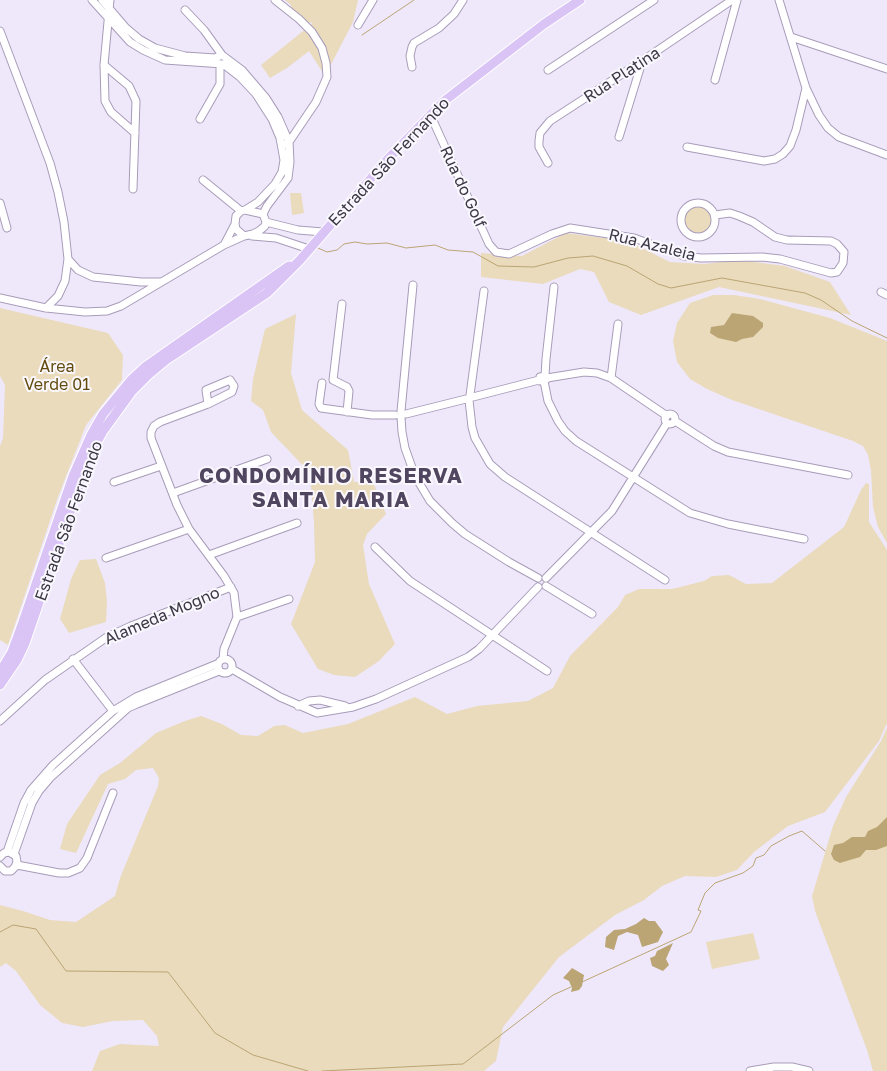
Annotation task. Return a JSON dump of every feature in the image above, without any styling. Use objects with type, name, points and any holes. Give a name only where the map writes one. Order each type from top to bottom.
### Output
[{"type":"main road","name":"Estrada São Fernando","points":[[0,685],[13,668],[25,643],[93,450],[132,391],[166,360],[267,293],[300,260],[430,114],[475,76],[544,24],[580,0]]},
{"type":"main road","name":"Estrada São Fernando","points":[[0,672],[12,652],[73,476],[91,435],[103,414],[125,387],[165,351],[300,260]]},
{"type":"street","points":[[92,0],[130,42],[166,60],[220,61]]},
{"type":"street","points":[[0,298],[46,308],[85,312],[107,311],[121,306],[224,245],[259,231],[264,221],[267,206],[288,178],[290,162],[278,117],[266,98],[242,70],[220,61],[185,56],[155,48],[139,39],[126,28],[110,4],[102,0]]},
{"type":"street","points":[[224,245],[235,224],[235,219],[243,211],[258,202],[275,184],[282,172],[286,144],[316,102],[327,78],[322,48],[312,32],[275,0]]},
{"type":"street","points":[[358,25],[373,0]]},
{"type":"street","points":[[412,66],[410,56],[414,43],[439,28],[454,14],[463,0]]},
{"type":"street","points":[[548,70],[654,0]]},
{"type":"street","name":"Rua Platina","points":[[548,162],[539,147],[540,134],[550,121],[732,0]]},
{"type":"street","points":[[715,80],[737,0]]},
{"type":"street","points":[[778,0],[806,88],[819,115],[828,128],[839,138],[887,155]]},
{"type":"street","points":[[110,4],[104,65],[105,102],[112,112],[135,133]]},
{"type":"street","points":[[185,10],[204,30],[220,61],[220,84],[200,119]]},
{"type":"street","points":[[0,31],[50,163],[58,192],[68,259],[67,272],[63,288],[46,308]]},
{"type":"street","points":[[791,37],[887,68]]},
{"type":"street","points":[[619,137],[642,61]]},
{"type":"street","points":[[104,65],[129,86],[134,93],[136,101],[133,189]]},
{"type":"street","points":[[687,147],[764,161],[775,159],[790,146],[796,130],[806,88]]},
{"type":"street","name":"Rua do Golf","points":[[430,114],[489,244],[496,252],[503,254]]},
{"type":"street","points":[[203,180],[243,211],[264,221],[298,230],[324,232]]},
{"type":"street","points":[[698,202],[709,206],[715,215],[714,226],[707,235],[701,237],[685,232],[680,221],[683,210],[692,203],[698,202]]},
{"type":"street","points":[[0,203],[7,228]]},
{"type":"street","name":"Rua Azaleia","points":[[503,254],[509,254],[560,230],[575,228],[634,238],[684,256],[780,259],[831,273],[837,272],[843,263],[844,252],[837,244],[830,241],[787,240],[775,237],[753,222],[740,216],[730,214],[715,215]]},
{"type":"street","points":[[264,221],[276,238]]},
{"type":"street","points":[[235,224],[239,233],[246,236],[276,238],[309,249]]},
{"type":"street","points":[[68,259],[78,270],[93,277],[141,282],[162,282]]},
{"type":"street","points":[[67,272],[78,270]]},
{"type":"street","points":[[141,282],[145,292]]},
{"type":"street","points":[[413,285],[401,414],[405,448],[415,476],[430,501],[452,524],[510,562],[542,578],[548,583],[546,586]]},
{"type":"street","points":[[554,287],[544,379],[548,402],[565,431],[690,513],[728,524],[804,539]]},
{"type":"street","points":[[484,291],[470,398],[474,438],[490,464],[505,477],[666,580]]},
{"type":"street","points":[[58,296],[65,310]]},
{"type":"street","points":[[342,304],[333,380],[347,387],[349,391],[347,412]]},
{"type":"street","points":[[611,378],[618,324]]},
{"type":"street","points":[[322,383],[319,404],[321,408],[372,415],[401,414],[544,379],[584,372],[597,373],[611,378],[672,424],[675,421],[714,446],[728,452],[848,475]]},
{"type":"street","points":[[208,404],[160,422],[154,426],[151,438],[161,466],[190,529],[231,587],[236,600],[236,617],[220,665]]},
{"type":"street","points":[[538,587],[536,583],[592,532],[612,510],[634,477],[667,420]]},
{"type":"street","points":[[173,493],[267,459]]},
{"type":"street","points":[[114,482],[161,466]]},
{"type":"street","points":[[209,555],[297,523]]},
{"type":"street","points":[[106,558],[190,529]]},
{"type":"street","points":[[375,547],[410,581],[547,671]]},
{"type":"street","points":[[538,587],[543,588],[546,586],[592,614]]},
{"type":"street","name":"Alameda Mogno","points":[[0,721],[45,680],[107,637],[130,626],[231,587]]},
{"type":"street","points":[[232,669],[280,697],[317,713],[353,707],[376,699],[455,664],[479,648],[538,587]]},
{"type":"street","points":[[236,617],[289,599]]},
{"type":"street","points":[[73,659],[113,711]]},
{"type":"street","points":[[113,711],[128,708],[230,660],[232,669]]},
{"type":"street","points":[[220,665],[226,673],[232,669]]},
{"type":"street","points":[[10,853],[24,803],[31,790],[53,765],[113,711],[136,697],[220,665]]},
{"type":"street","points":[[298,706],[310,701],[320,700],[353,707]]},
{"type":"street","points":[[308,709],[310,701]]},
{"type":"street","points":[[329,703],[329,711]]},
{"type":"street","points":[[0,857],[10,853],[39,790],[128,708]]},
{"type":"street","points":[[107,727],[113,711]]},
{"type":"street","points":[[17,865],[68,874],[80,868],[87,858],[113,793]]},
{"type":"street","points":[[0,867],[11,871],[17,865],[17,859],[10,853]]},
{"type":"street","points":[[750,1071],[774,1067],[792,1067],[809,1071]]},
{"type":"green space","points":[[285,0],[358,0],[353,22],[325,76],[309,51],[270,78],[261,65],[313,23],[291,19],[291,5]]},
{"type":"green space","points":[[290,193],[301,193],[304,213],[292,215]]},
{"type":"green space","points":[[698,203],[704,204],[712,212],[712,224],[704,232],[698,233],[692,232],[684,224],[683,218],[684,212],[692,204]]},
{"type":"green space","points":[[566,233],[628,241],[670,262],[704,264],[739,260],[785,266],[830,282],[851,315],[719,287],[641,315],[609,302],[594,272],[580,269],[543,284],[481,277],[481,253],[522,256]]},
{"type":"green space","points":[[713,295],[734,295],[760,299],[830,318],[887,341],[887,543],[878,527],[873,507],[871,471],[868,455],[863,446],[732,400],[707,389],[690,379],[677,362],[673,341],[677,323],[690,303]]},
{"type":"green space","name":"Área Verde 01","points":[[0,308],[108,333],[123,355],[122,380],[86,425],[58,497],[8,645],[0,640],[0,446],[3,438],[5,385],[0,376]]},
{"type":"green space","points":[[296,314],[291,373],[302,410],[348,450],[354,482],[373,482],[386,514],[367,534],[363,545],[369,584],[395,644],[379,661],[355,677],[334,675],[318,669],[291,624],[315,562],[310,473],[271,432],[263,410],[251,401],[253,379],[265,329]]},
{"type":"green space","points":[[866,483],[869,484],[869,522],[887,550],[887,723],[879,741],[825,812],[788,826],[754,852],[737,870],[716,877],[685,876],[662,886],[644,900],[615,915],[559,957],[503,1027],[496,1061],[484,1071],[92,1071],[100,1051],[120,1044],[159,1046],[157,1036],[143,1020],[113,1021],[83,1027],[62,1023],[40,1005],[16,971],[6,963],[0,967],[0,905],[50,920],[76,922],[115,896],[120,878],[158,786],[159,778],[153,768],[136,770],[125,779],[108,784],[76,853],[60,849],[67,824],[100,775],[120,763],[156,733],[201,716],[222,724],[241,735],[258,736],[274,726],[285,725],[303,733],[348,724],[415,697],[447,714],[477,706],[528,701],[553,688],[570,656],[618,607],[625,595],[639,589],[672,589],[704,581],[712,576],[729,575],[746,584],[772,583],[844,527]]},
{"type":"green space","points":[[96,559],[105,583],[107,601],[106,622],[69,633],[60,619],[71,579],[80,560]]},
{"type":"green space","points":[[887,728],[887,1071],[873,1071],[867,1050],[815,911],[812,896],[833,826],[846,797]]},
{"type":"green space","points":[[753,933],[760,959],[712,969],[706,942]]},
{"type":"shaded area","points":[[732,313],[753,316],[763,323],[763,327],[753,337],[736,342],[718,338],[710,333],[711,327],[724,325]]},
{"type":"shaded area","points":[[887,817],[887,846],[876,850],[866,850],[860,857],[840,863],[834,860],[831,854],[834,845],[843,843],[852,837],[865,837],[868,831],[877,827]]},
{"type":"shaded area","points":[[644,918],[649,921],[655,921],[663,932],[658,942],[642,947],[638,935],[627,932],[618,936],[614,950],[605,947],[606,937],[614,930],[625,929]]},
{"type":"shaded area","points":[[673,943],[666,959],[669,965],[663,971],[652,966],[650,958],[655,956],[657,951]]},
{"type":"shaded area","points":[[572,968],[584,975],[582,986],[579,990],[571,992],[572,988],[569,981],[563,978]]},
{"type":"waterway","points":[[362,35],[414,0]]},
{"type":"waterway","points":[[318,248],[327,252],[337,250],[344,244],[355,242],[367,244],[387,243],[406,248],[435,245],[448,250],[473,252],[498,266],[534,267],[568,258],[593,256],[627,266],[658,284],[671,288],[722,278],[805,293],[821,300],[852,321],[887,338]]},
{"type":"waterway","points":[[582,982],[691,932],[701,911],[698,910],[705,893],[715,883],[743,873],[753,866],[756,858],[764,855],[771,846],[789,836],[802,831],[825,851]]},
{"type":"waterway","points":[[0,932],[13,925],[36,929],[66,971],[168,972],[215,1033],[253,1055],[308,1071]]},
{"type":"waterway","points":[[322,1071],[463,1064],[553,995],[571,987]]},
{"type":"district","name":"CONDOMÍNIO RESERVA SANTA MARIA","points":[[331,488]]}]
